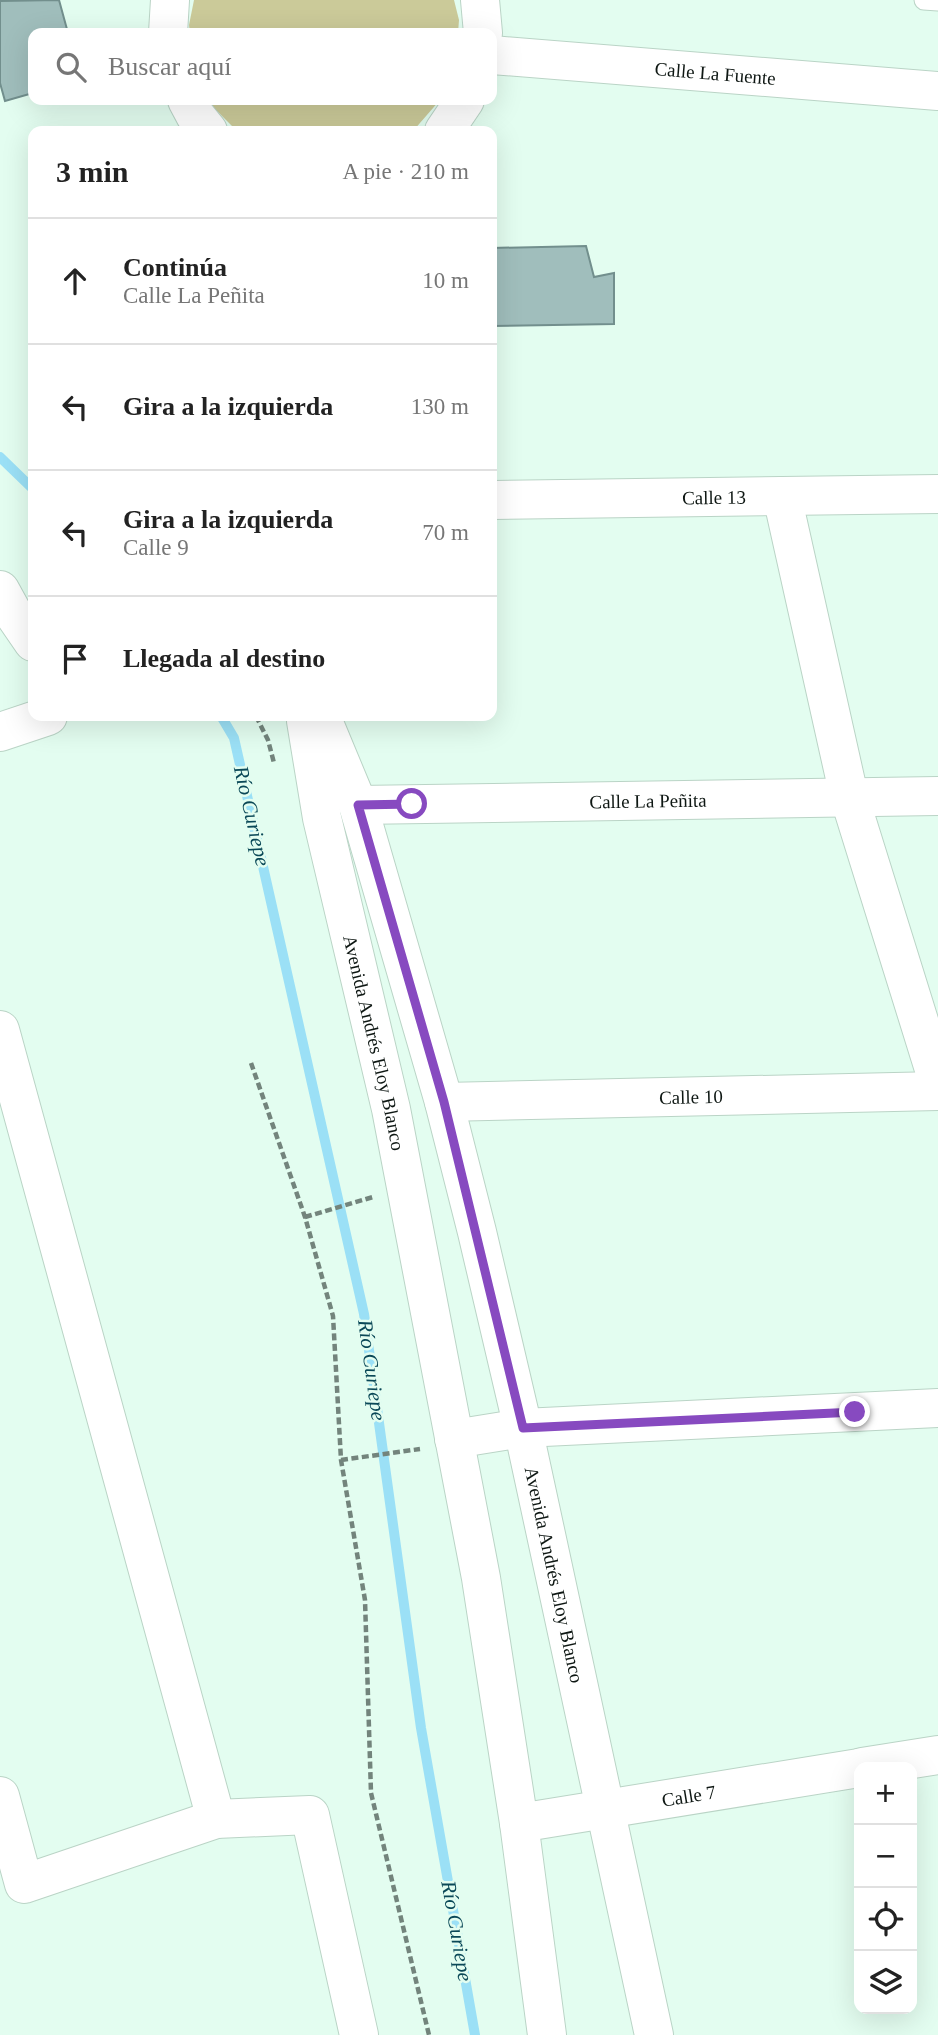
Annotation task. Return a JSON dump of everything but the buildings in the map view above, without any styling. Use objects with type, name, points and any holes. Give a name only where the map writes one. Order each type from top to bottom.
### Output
[{"type":"street","points":[[480,0],[483,28]]},
{"type":"street","name":"Calle La Fuente","points":[[497,55],[938,91]]},
{"type":"street","points":[[185,105],[187,126]]},
{"type":"street","points":[[188,105],[204,126]]},
{"type":"street","name":"Calle 13","points":[[497,500],[938,494]]},
{"type":"street","points":[[782,496],[849,796],[938,1082]]},
{"type":"street","points":[[0,590],[28,635]]},
{"type":"street","points":[[0,732],[33,721]]},
{"type":"street","name":"Avenida Andrés Eloy Blanco","points":[[307,721],[322,818],[391,1109],[437,1444],[481,1578],[519,1823],[547,2035]]},
{"type":"street","name":"Avenida Andrés Eloy Blanco","points":[[323,721],[358,805],[444,1102],[523,1428],[654,2035]]},
{"type":"street","name":"Calle La Peñita","points":[[358,805],[938,796]]},
{"type":"street","points":[[0,1030],[216,1819]]},
{"type":"street","name":"Calle 10","points":[[444,1102],[938,1091]]},
{"type":"street","points":[[437,1444],[523,1428],[938,1408]]},
{"type":"street","name":"Calle 7","points":[[896,1762],[938,1755]]},
{"type":"street","name":"Calle 7","points":[[519,1823],[854,1769]]},
{"type":"street","points":[[0,1796],[24,1884],[216,1819],[310,1815],[359,2035]]},
{"type":"lane","points":[[924,0],[938,1]]},
{"type":"path","points":[[251,1063],[305,1217],[333,1317],[341,1460],[365,1600],[371,1793],[429,2035]]},
{"type":"path","points":[[305,1217],[378,1195]]},
{"type":"path","points":[[341,1460],[437,1444]]},
{"type":"shaded area","points":[[194,0],[454,0],[459,20],[458,28],[189,28]]},
{"type":"shaded area","points":[[212,105],[436,105],[417,126],[232,126]]},
{"type":"waterway","name":"Río Curiepe","points":[[0,457],[28,484]]},
{"type":"waterway","name":"Río Curiepe","points":[[224,721],[234,738],[364,1314],[421,1728],[475,2035]]},
{"type":"route","points":[[412,804],[358,805],[444,1102],[523,1428],[855,1412]]}]
